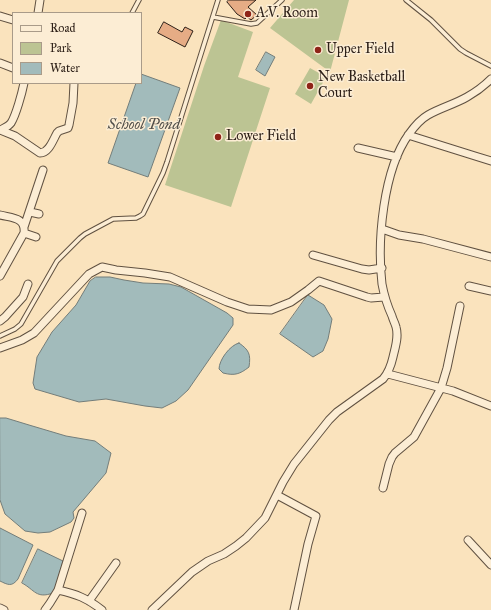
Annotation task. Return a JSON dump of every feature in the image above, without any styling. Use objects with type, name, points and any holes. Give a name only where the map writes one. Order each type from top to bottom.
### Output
[{"type":"street","points":[[38,12],[40,0]]},
{"type":"street","points":[[0,16],[12,20]]},
{"type":"street","points":[[0,63],[12,68]]},
{"type":"street","points":[[152,610],[192,572],[208,561],[224,554],[246,538],[265,518],[294,464],[329,420],[337,412],[388,374],[396,344],[397,328],[384,297],[381,245],[384,203],[392,167],[408,135],[427,115],[466,98],[476,92],[491,79]]},
{"type":"street","points":[[24,84],[19,102],[11,122],[8,126],[0,130],[15,136],[40,153],[47,151],[59,131],[68,128],[73,103],[74,84]]},
{"type":"street","points":[[408,135],[491,161]]},
{"type":"street","points":[[358,148],[396,157]]},
{"type":"street","points":[[0,276],[24,230],[43,170]]},
{"type":"street","points":[[30,212],[39,214]]},
{"type":"street","points":[[0,216],[19,220],[22,222],[24,230],[36,237]]},
{"type":"street","points":[[382,229],[399,235],[423,239],[491,257]]},
{"type":"street","points":[[313,256],[362,269],[369,270],[382,268]]},
{"type":"street","points":[[0,348],[22,340],[34,333],[89,274],[102,267],[170,277],[227,302],[248,309],[271,310],[291,302],[319,281],[371,298],[384,297]]},
{"type":"street","points":[[0,321],[23,297],[28,284]]},
{"type":"street","points":[[469,286],[491,291]]},
{"type":"street","points":[[383,488],[392,458],[395,453],[414,437],[441,388],[449,363],[460,306]]},
{"type":"street","points":[[388,374],[453,391],[491,405]]},
{"type":"street","points":[[277,495],[316,516],[308,544],[294,610]]},
{"type":"street","points":[[45,610],[58,590],[82,513]]},
{"type":"street","points":[[468,540],[491,566]]},
{"type":"street","points":[[89,601],[116,563]]},
{"type":"street","points":[[58,590],[77,595],[102,610]]},
{"type":"street","points":[[0,608],[4,610]]},
{"type":"lane","points":[[133,12],[139,0]]},
{"type":"lane","points":[[0,336],[15,329],[21,324],[57,261],[80,238],[113,219],[136,218],[143,214],[167,162],[218,0]]},
{"type":"lane","points":[[213,17],[251,24],[257,23],[282,0]]},
{"type":"lane","points":[[406,0],[466,54],[491,66]]},
{"type":"green space","name":"Upper Field","points":[[294,0],[349,0],[330,72],[270,28]]},
{"type":"green space","name":"Lower Field","points":[[221,20],[253,32],[238,77],[270,88],[231,207],[165,185],[204,66]]},
{"type":"green space","name":"New Basketball Court","points":[[310,68],[326,77],[311,104],[295,94]]},
{"type":"water","points":[[266,52],[275,57],[265,76],[256,70]]},
{"type":"water","name":"School Pond","points":[[142,74],[180,88],[148,177],[108,163],[136,84],[142,84]]},
{"type":"water","points":[[96,277],[110,277],[143,283],[169,284],[181,287],[227,313],[233,318],[233,325],[188,390],[176,401],[162,408],[106,399],[79,402],[35,389],[33,383],[37,357],[52,332],[76,305],[90,281]]},
{"type":"water","points":[[308,295],[324,305],[332,319],[328,339],[323,351],[313,357],[280,334]]},
{"type":"water","points":[[239,343],[248,353],[250,359],[249,367],[237,374],[223,373],[219,369],[219,365],[223,357],[232,347]]},
{"type":"water","points":[[0,418],[6,418],[66,436],[95,441],[111,453],[106,473],[73,512],[74,518],[71,522],[50,532],[38,533],[25,531],[5,514],[0,500]]},
{"type":"water","points":[[0,528],[33,545],[18,579],[12,584],[0,581]]},
{"type":"water","points":[[38,549],[63,561],[56,589],[53,593],[47,595],[36,593],[22,583]]},
{"type":"building","points":[[229,0],[256,0],[248,7],[257,15],[251,20],[247,17],[245,19],[237,14],[227,2]]},
{"type":"building","points":[[164,22],[182,32],[185,27],[193,31],[185,47],[158,33]]},
{"type":"place","name":"A.V. Room","points":[[248,14]]},
{"type":"place","name":"Upper Field","points":[[318,50]]},
{"type":"place","name":"New Basketball Court","points":[[310,86]]},
{"type":"place","name":"Lower Field","points":[[218,137]]}]
